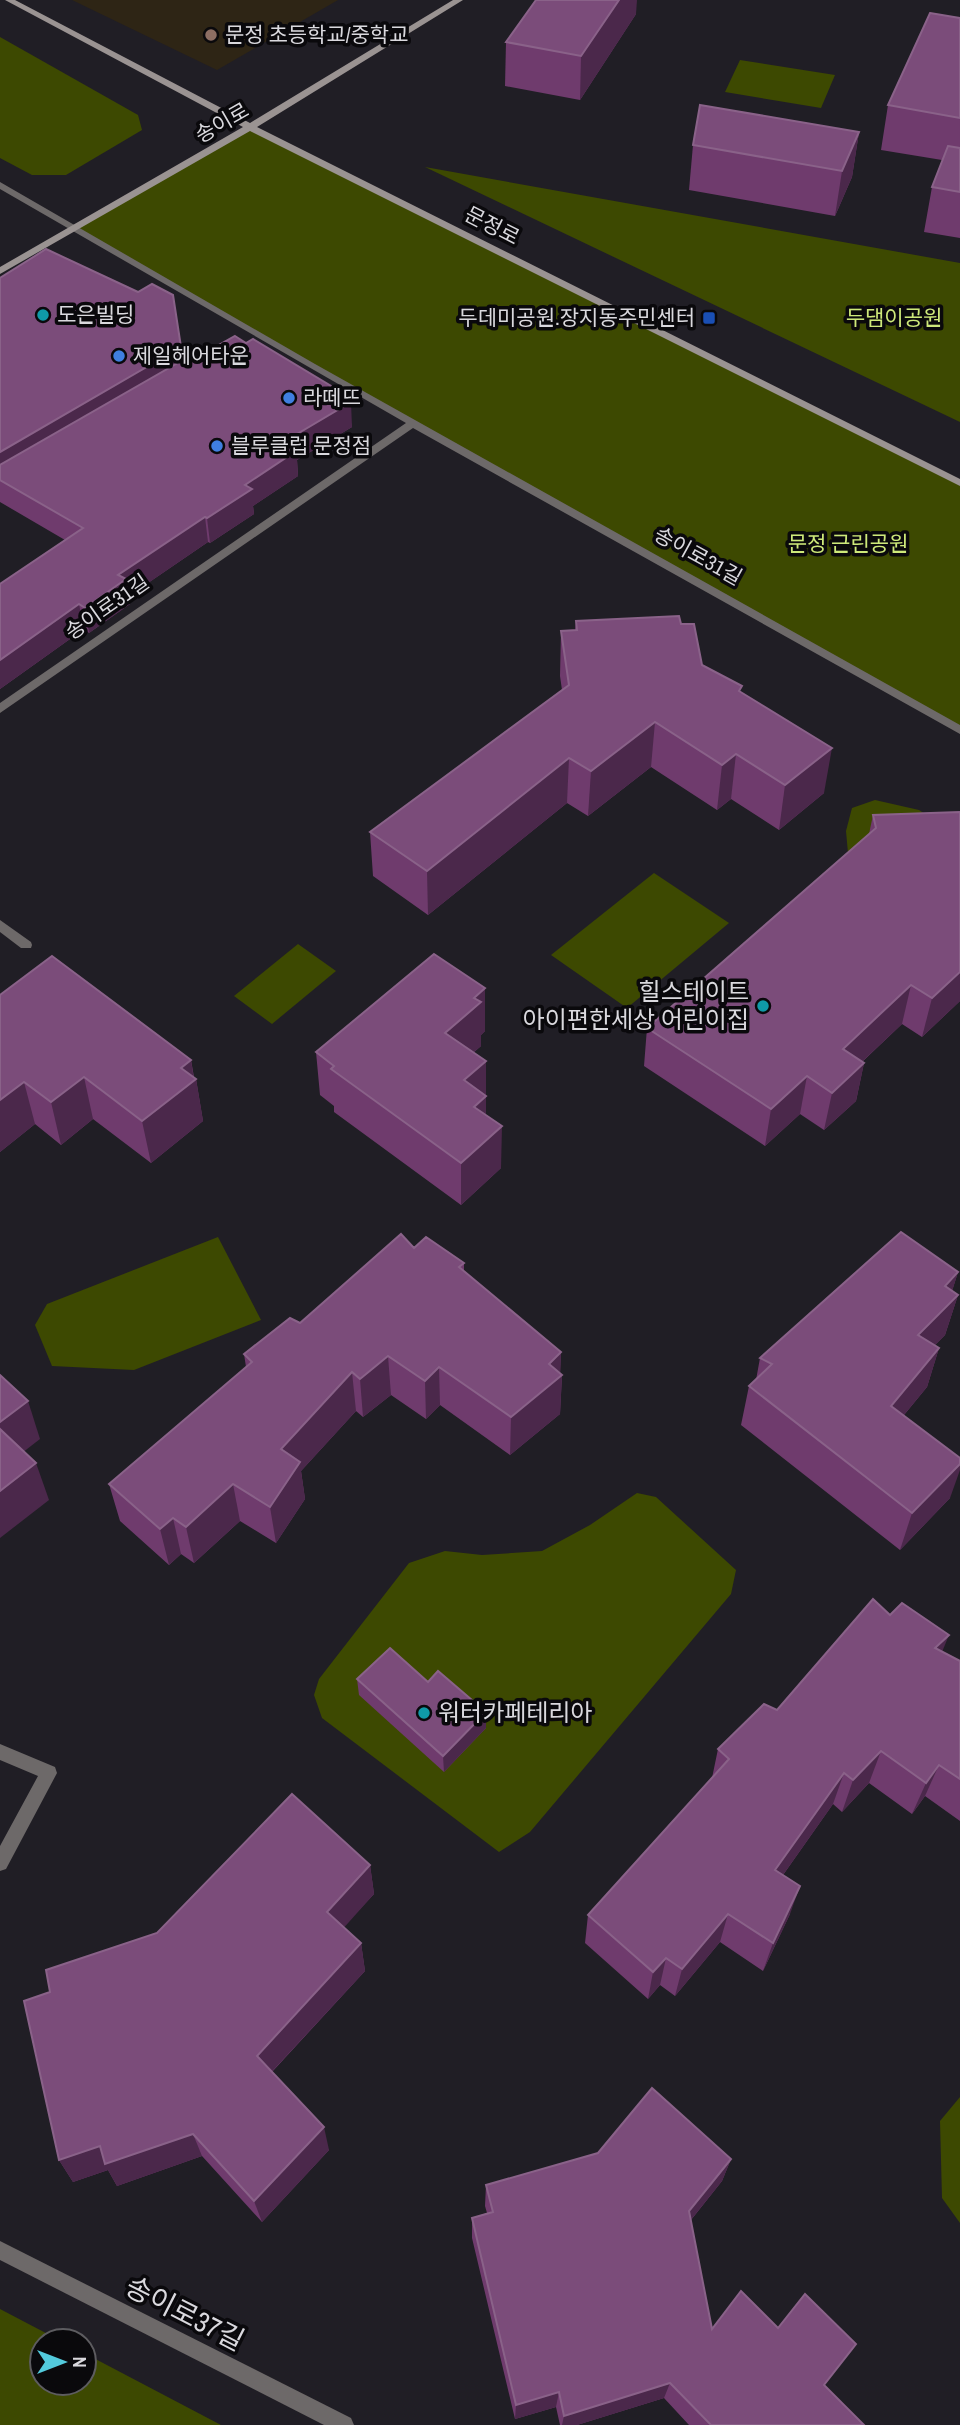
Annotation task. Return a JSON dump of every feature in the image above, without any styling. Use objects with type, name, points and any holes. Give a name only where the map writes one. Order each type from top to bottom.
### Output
[{"type":"street","name":"문정로","points":[[9,0],[250,127],[960,483]]},
{"type":"street","name":"송이로","points":[[0,271],[250,127],[459,0]]},
{"type":"street","name":"송이로31길","points":[[0,185],[413,423],[960,730]]},
{"type":"street","points":[[246,342],[258,335]]},
{"type":"street","name":"송이로31길","points":[[0,709],[413,423]]},
{"type":"street","points":[[0,925],[26,945]]},
{"type":"street","points":[[0,1752],[49,1773],[0,1863]]},
{"type":"street","name":"송이로37길","points":[[0,2250],[344,2425]]},
{"type":"shaded area","name":"문정 초등학교/중학교","points":[[72,0],[338,0],[217,70]]},
{"type":"green space","points":[[0,37],[138,115],[142,130],[66,175],[32,175],[0,158]]},
{"type":"green space","points":[[740,60],[835,75],[821,108],[725,92]]},
{"type":"green space","name":"문정 근린공원","points":[[250,127],[960,483],[960,730],[74,229]]},
{"type":"green space","name":"두댐이공원","points":[[425,167],[960,263],[960,422]]},
{"type":"green space","points":[[875,800],[919,810],[943,826],[850,875],[846,831],[852,808]]},
{"type":"green space","points":[[654,873],[729,923],[627,1008],[551,955]]},
{"type":"green space","points":[[298,944],[336,971],[272,1024],[234,996]]},
{"type":"green space","points":[[218,1237],[261,1320],[134,1370],[52,1366],[35,1325],[47,1304]]},
{"type":"green space","points":[[637,1493],[656,1497],[736,1570],[731,1594],[530,1832],[499,1852],[322,1718],[314,1695],[319,1679],[409,1563],[445,1551],[482,1555],[542,1551],[590,1525]]},
{"type":"green space","points":[[960,2097],[960,2223],[942,2198],[940,2121]]},
{"type":"green space","points":[[0,2309],[34,2327],[28,2327],[28,2397],[98,2397],[98,2360],[221,2425],[0,2425]]},
{"type":"building","points":[[536,0],[619,0],[581,56],[506,42]]},
{"type":"building","points":[[930,13],[960,18],[960,118],[888,105]]},
{"type":"building","points":[[700,105],[859,132],[842,171],[693,145]]},
{"type":"building","points":[[948,146],[960,148],[960,192],[932,187]]},
{"type":"building","points":[[46,249],[138,292],[152,284],[173,295],[181,347],[0,452],[0,278]]},
{"type":"building","points":[[235,336],[246,343],[253,339],[346,395],[342,397],[351,402],[282,443],[296,451],[245,485],[252,489],[118,575],[126,579],[85,608],[79,604],[0,660],[0,584],[83,528],[0,480],[0,465],[183,360],[183,365]]},
{"type":"building","points":[[679,616],[681,624],[694,624],[702,665],[742,686],[739,691],[832,748],[785,785],[736,754],[722,765],[655,722],[591,771],[569,758],[427,871],[370,832],[569,685],[561,631],[577,630],[576,621]]},
{"type":"building","points":[[960,812],[960,972],[932,998],[911,985],[843,1049],[864,1063],[832,1093],[807,1076],[771,1109],[647,1028],[876,828],[873,815]]},
{"type":"building","points":[[434,954],[485,988],[474,998],[481,1002],[445,1033],[486,1061],[464,1080],[486,1096],[474,1107],[502,1126],[461,1163],[331,1069],[334,1066],[316,1052]]},
{"type":"building","points":[[52,956],[191,1060],[181,1068],[196,1079],[142,1121],[84,1077],[51,1102],[24,1082],[0,1100],[0,995]]},
{"type":"building","points":[[901,1232],[958,1272],[945,1286],[958,1295],[918,1335],[939,1348],[891,1406],[960,1458],[960,1464],[912,1513],[749,1386],[772,1364],[760,1358]]},
{"type":"building","points":[[401,1234],[414,1248],[426,1237],[464,1263],[459,1267],[561,1352],[549,1364],[562,1375],[511,1417],[439,1367],[425,1381],[388,1356],[360,1379],[352,1372],[281,1449],[300,1462],[270,1507],[233,1484],[186,1527],[173,1518],[160,1529],[109,1484],[252,1362],[244,1354],[290,1318],[300,1323]]},
{"type":"building","points":[[0,1375],[28,1401],[0,1422]]},
{"type":"building","points":[[0,1429],[36,1463],[0,1491]]},
{"type":"building","points":[[873,1599],[890,1615],[902,1603],[949,1635],[935,1648],[960,1661],[960,1779],[939,1765],[926,1783],[881,1751],[853,1780],[844,1773],[775,1870],[800,1886],[773,1943],[728,1914],[682,1969],[666,1958],[653,1972],[588,1915],[729,1759],[718,1749],[764,1704],[777,1710]]},
{"type":"building","name":"워터카페테리아","points":[[390,1648],[428,1682],[438,1671],[486,1712],[443,1756],[357,1679]]},
{"type":"building","points":[[292,1794],[370,1865],[327,1912],[361,1943],[257,2056],[324,2127],[254,2201],[193,2134],[105,2164],[100,2146],[59,2160],[24,2001],[50,1992],[46,1970],[157,1933]]},
{"type":"building","points":[[652,2088],[731,2159],[689,2211],[712,2329],[741,2291],[778,2328],[805,2294],[856,2344],[824,2385],[864,2425],[711,2425],[670,2383],[564,2416],[559,2392],[516,2405],[472,2218],[493,2212],[486,2185],[598,2153]]},
{"type":"place","name":"문정 초등학교/중학교","points":[[211,35]]},
{"type":"place","name":"도은빌딩","points":[[43,315]]},
{"type":"place","name":"두데미공원.장지동주민센터","points":[[709,318]]},
{"type":"place","name":"제일헤어타운","points":[[119,356]]},
{"type":"place","name":"라떼뜨","points":[[289,398]]},
{"type":"place","name":"블루클럽 문정점","points":[[217,446]]},
{"type":"place","name":"힐스테이트 아이편한세상 어린이집","points":[[763,1006]]},
{"type":"place","name":"워터카페테리아","points":[[424,1713]]}]
